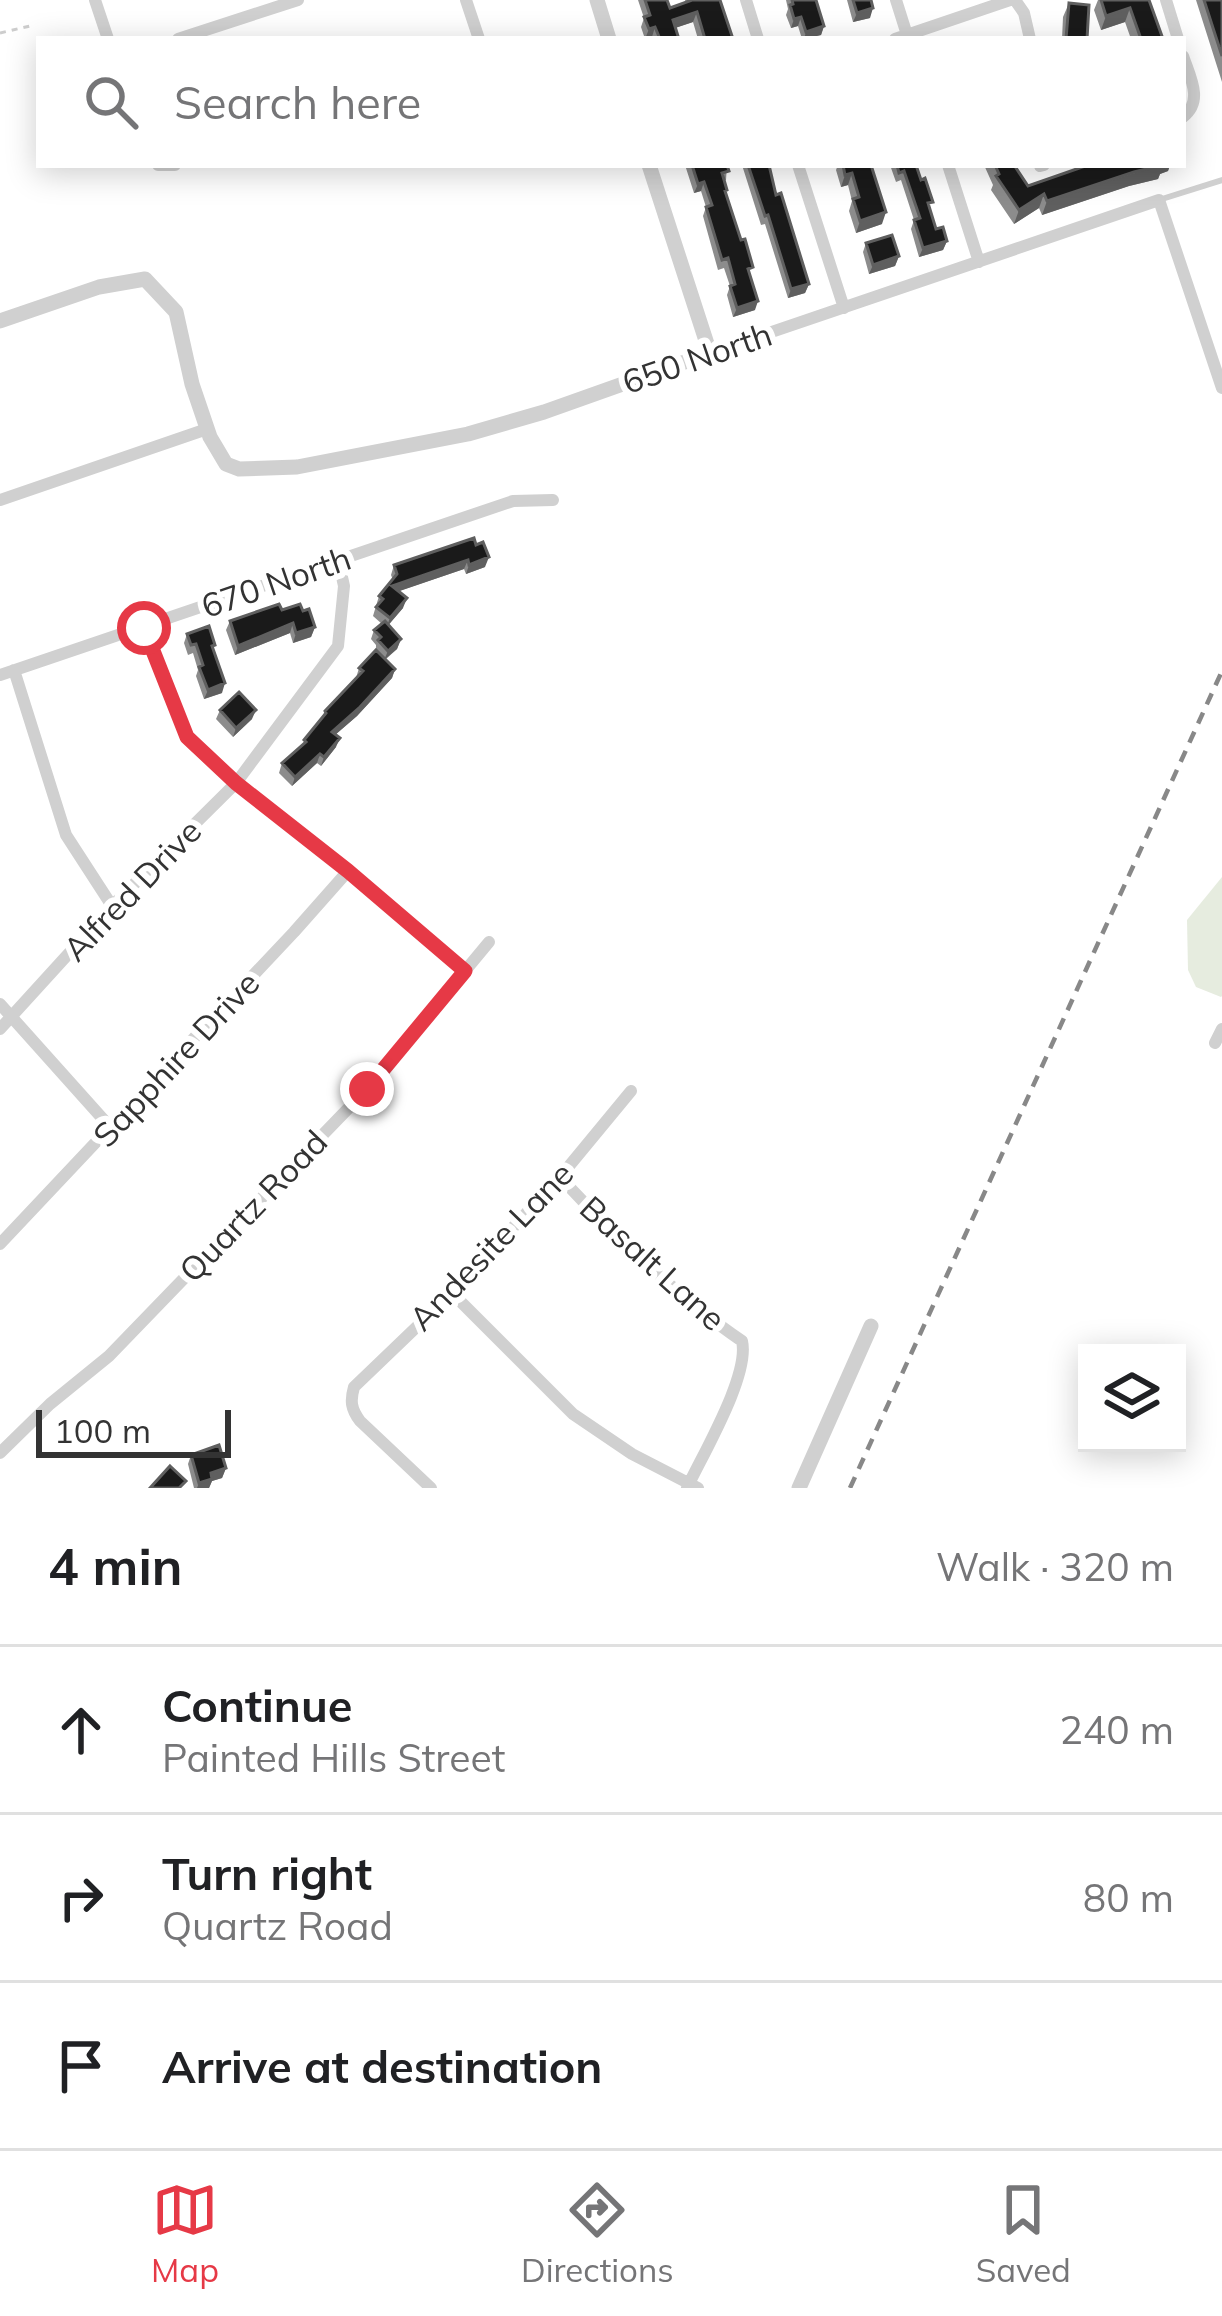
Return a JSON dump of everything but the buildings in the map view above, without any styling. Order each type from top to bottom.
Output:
[{"type":"street","points":[[95,0],[107,36]]},
{"type":"street","points":[[187,36],[298,0]]},
{"type":"street","points":[[466,0],[478,36]]},
{"type":"street","points":[[597,0],[608,36]]},
{"type":"street","points":[[746,0],[757,36]]},
{"type":"street","points":[[896,0],[903,36]]},
{"type":"street","points":[[909,36],[1012,0],[1024,13],[1029,36]]},
{"type":"street","points":[[1166,0],[1177,36]]},
{"type":"street","points":[[1186,65],[1195,93],[1187,113]]},
{"type":"street","points":[[651,168],[710,353]]},
{"type":"street","points":[[799,168],[844,308]]},
{"type":"street","points":[[949,168],[979,262]]},
{"type":"street","points":[[1159,200],[1222,388]]},
{"type":"street","name":"650 North","points":[[207,430],[226,464],[254,470],[297,467],[468,434],[1159,200]]},
{"type":"street","points":[[0,321],[99,287],[145,279],[176,313],[207,430],[0,500]]},
{"type":"street","name":"670 North","points":[[7,672],[513,501],[553,500]]},
{"type":"street","name":"Alfred Drive","points":[[0,1029],[112,906],[236,783],[338,646],[344,586],[338,560]]},
{"type":"street","points":[[144,628],[187,737],[236,783],[465,971]]},
{"type":"street","points":[[7,672],[66,835],[112,906]]},
{"type":"street","name":"Sapphire Drive","points":[[0,1244],[348,871]]},
{"type":"street","name":"Quartz Road","points":[[0,1453],[109,1356],[379,1076],[489,942]]},
{"type":"street","points":[[0,1004],[111,1128]]},
{"type":"street","points":[[1215,1043],[1222,1029]]},
{"type":"street","name":"Andesite Lane","points":[[431,1488],[353,1412],[354,1387],[452,1293],[560,1177],[631,1091]]},
{"type":"street","name":"Basalt Lane","points":[[560,1177],[593,1213],[742,1341],[746,1356],[691,1486]]},
{"type":"street","points":[[452,1293],[573,1414],[691,1486]]},
{"type":"street","points":[[799,1488],[871,1326]]},
{"type":"lane","points":[[1159,200],[1222,180]]},
{"type":"path","points":[[0,33],[30,26]]},
{"type":"shaded area","points":[[1222,877],[1221,997],[1196,987],[1188,970],[1187,920]]},
{"type":"railway","points":[[850,1488],[1222,671]]},
{"type":"route","points":[[144,628],[187,737],[236,783],[465,971],[367,1089]]}]
